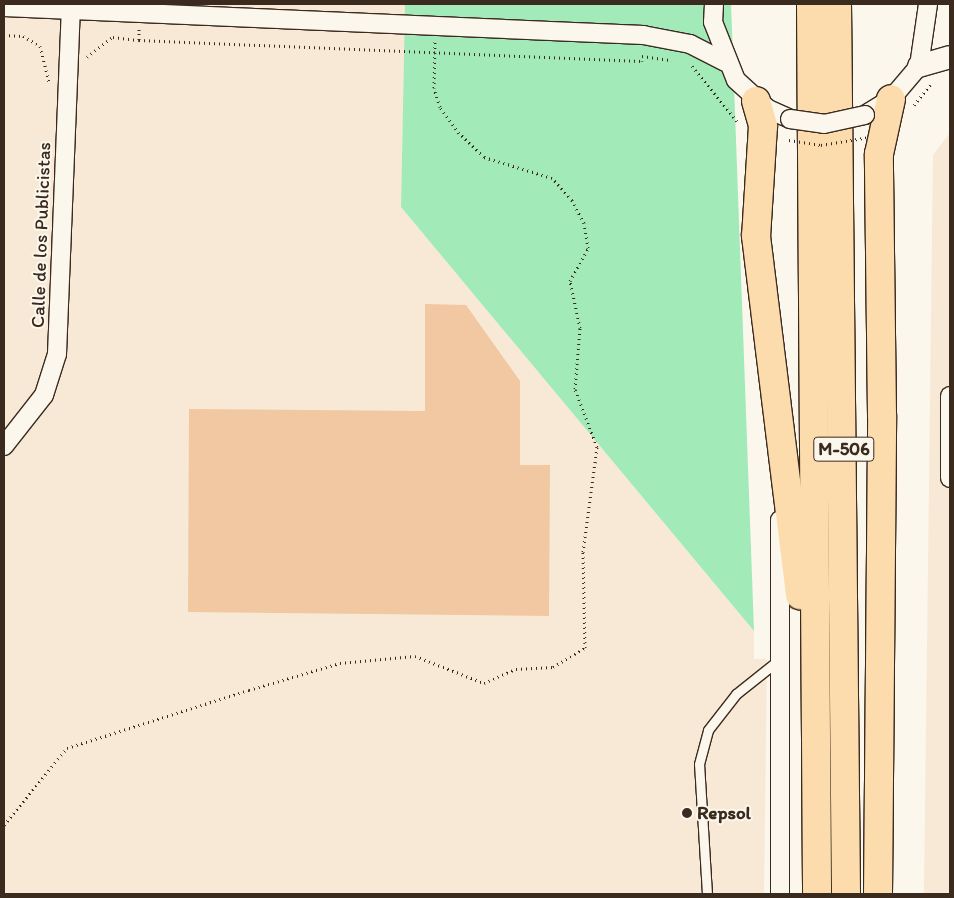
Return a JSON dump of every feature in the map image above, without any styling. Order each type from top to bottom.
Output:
[{"type":"highway","name":"M-506","points":[[810,4],[816,894]]},
{"type":"highway","name":"M-506","points":[[837,4],[846,894]]},
{"type":"highway","points":[[878,894],[882,415],[879,154],[891,100]]},
{"type":"highway","points":[[756,101],[763,135],[756,236],[780,452],[795,533],[805,714],[815,743]]},
{"type":"street","points":[[714,4],[712,22],[725,62],[756,101],[790,119],[824,124],[865,115],[891,100],[919,66],[928,4]]},
{"type":"street","points":[[4,7],[643,35],[690,44],[725,62]]},
{"type":"street","name":"Calle de los Publicistas","points":[[4,446],[44,395],[57,354],[71,10]]},
{"type":"street","points":[[919,66],[950,56]]},
{"type":"street","points":[[950,396],[950,478]]},
{"type":"street","points":[[780,452],[780,894]]},
{"type":"lane","points":[[707,894],[699,764],[708,730],[736,694],[780,658]]},
{"type":"path","points":[[139,13],[139,40],[642,61],[643,35]]},
{"type":"path","points":[[4,825],[67,748],[249,690],[340,663],[415,656],[484,683],[516,669],[553,667],[586,648],[583,552],[597,448],[575,389],[580,328],[570,281],[588,248],[584,223],[572,200],[552,178],[484,157],[459,133],[440,107],[434,88],[435,26]]},
{"type":"path","points":[[642,57],[678,60]]},
{"type":"path","points":[[687,61],[742,127]]},
{"type":"shaded area","points":[[4,4],[405,4],[401,207],[754,631],[754,659],[767,659],[764,894],[4,894]]},
{"type":"shaded area","points":[[950,133],[950,894],[924,894],[933,155]]},
{"type":"green space","points":[[405,4],[731,4],[754,631],[401,207]]},
{"type":"building","points":[[425,304],[466,305],[520,381],[520,465],[550,465],[549,616],[188,612],[189,409],[425,411]]},
{"type":"place","name":"Repsol","points":[[687,813]]}]
